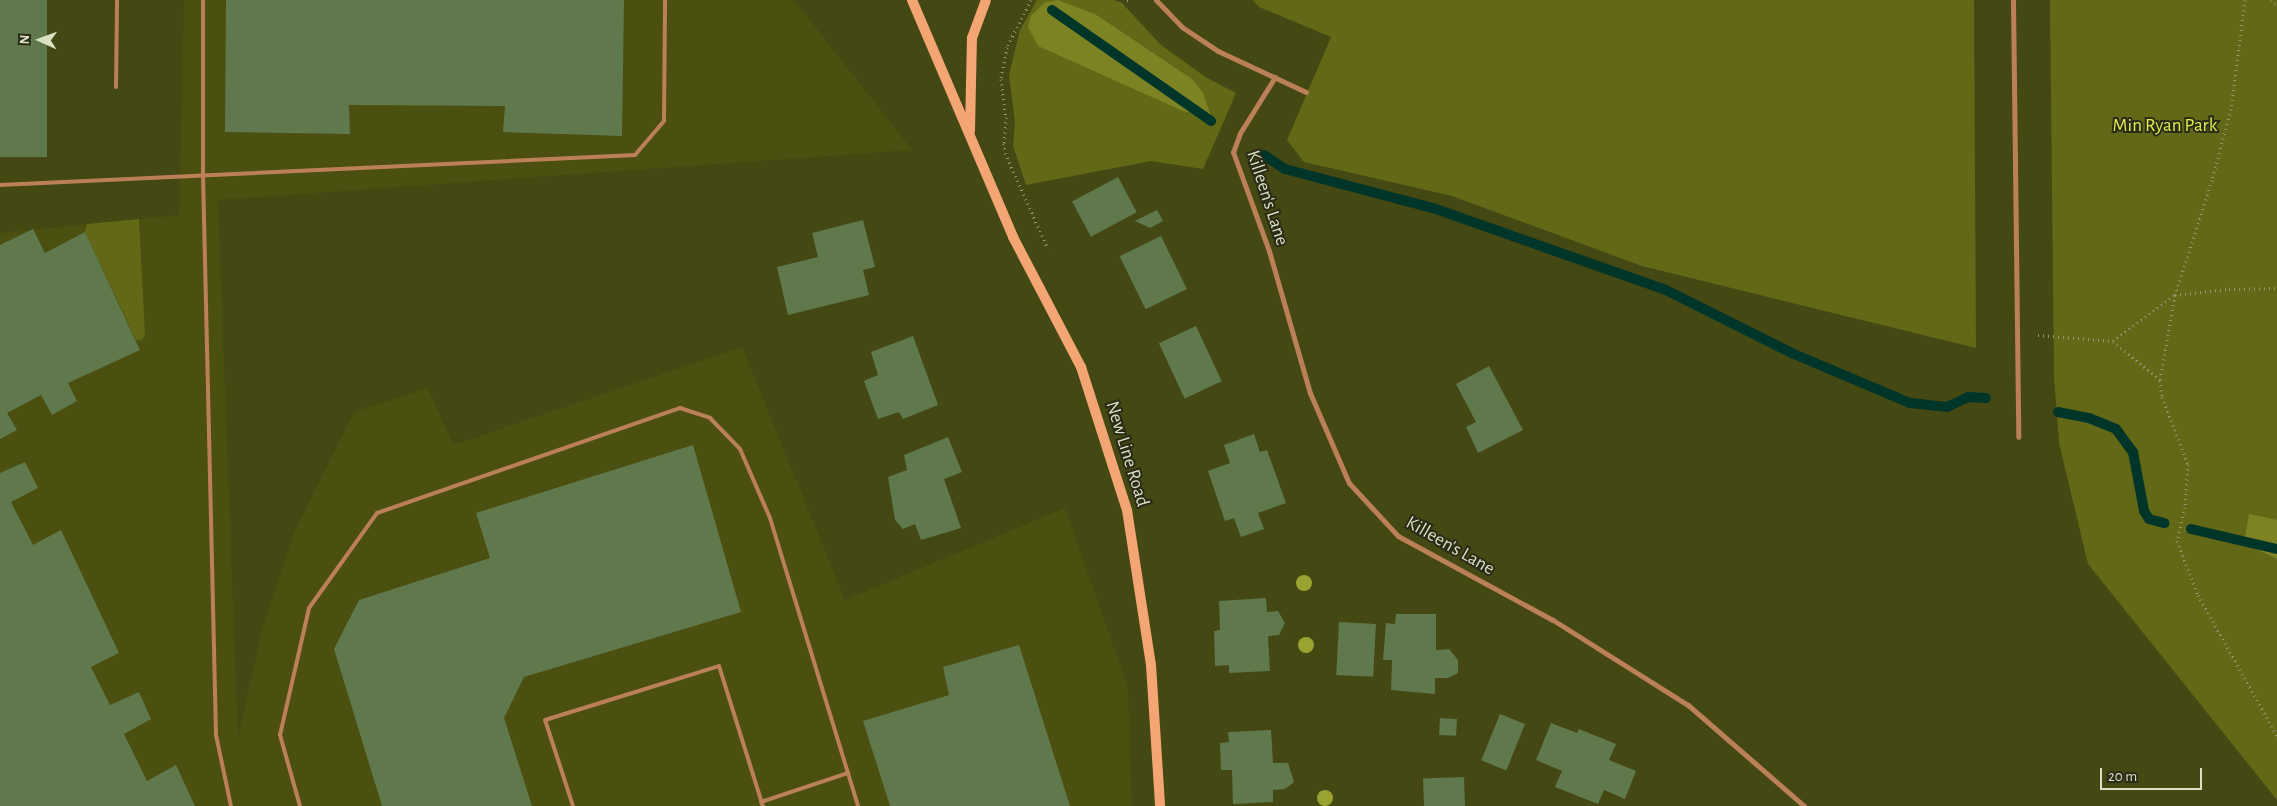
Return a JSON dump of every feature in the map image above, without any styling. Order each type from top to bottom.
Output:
[{"type":"main road","name":"New Line Road","points":[[912,0],[970,137],[1030,270],[1081,366],[1128,510],[1151,665],[1160,806]]},
{"type":"main road","name":"New Line Road","points":[[970,137],[972,38],[986,0]]},
{"type":"street","points":[[1156,0],[1182,26],[1218,50],[1306,92]]},
{"type":"street","points":[[2013,0],[2018,437]]},
{"type":"street","name":"Killeen's Lane","points":[[1275,77],[1240,133],[1233,152],[1269,251],[1310,393],[1349,483],[1398,536],[1553,620],[1688,705],[1804,806]]},
{"type":"lane","points":[[116,87],[117,0]]},
{"type":"lane","points":[[203,0],[203,175],[216,735],[231,806]]},
{"type":"lane","points":[[0,185],[635,155],[664,121],[665,0]]},
{"type":"lane","points":[[300,806],[280,736],[309,608],[377,513],[680,408],[710,418],[740,449],[770,518],[858,806]]},
{"type":"lane","points":[[573,806],[545,720],[719,666],[762,804],[848,773]]},
{"type":"path","points":[[1030,270],[1051,256],[1005,153],[1006,117],[1001,79],[1007,47],[1031,0]]},
{"type":"path","points":[[2245,0],[2231,109],[2212,180],[2175,295],[2160,380],[2162,397],[2188,464],[2185,507],[2177,541],[2198,595],[2277,736]]},
{"type":"path","points":[[2270,0],[2277,5]]},
{"type":"path","points":[[2114,341],[2175,295],[2229,289],[2277,288]]},
{"type":"path","points":[[2037,336],[2114,341],[2160,380]]},
{"type":"shaded area","points":[[184,0],[794,0],[912,150],[218,200],[238,739],[262,629],[294,533],[354,412],[428,388],[453,445],[742,347],[845,600],[1065,508],[1128,688],[1132,806],[0,806],[0,233],[179,215]]},
{"type":"green space","points":[[1037,0],[1114,0],[1122,3],[1161,45],[1207,78],[1236,93],[1203,169],[1151,161],[1026,185],[1013,146],[1015,123],[1009,75],[1020,30]]},
{"type":"green space","points":[[1058,0],[1095,14],[1192,79],[1203,93],[1211,116],[1183,111],[1038,46],[1028,27],[1031,16],[1045,2]]},
{"type":"green space","points":[[1253,0],[1974,0],[1976,348],[1642,266],[1452,196],[1304,162],[1287,140],[1331,37],[1259,7]]},
{"type":"green space","name":"Min Ryan Park","points":[[2050,0],[2277,0],[2277,800],[2088,564],[2059,443],[2054,377]]},
{"type":"green space","points":[[139,219],[145,336],[141,340],[136,340],[85,232],[87,224]]},
{"type":"green space","points":[[2249,514],[2277,520],[2277,559],[2244,543]]},
{"type":"building","points":[[0,0],[47,0],[47,157],[0,157]]},
{"type":"building","points":[[226,0],[624,0],[622,136],[503,132],[505,106],[349,105],[350,134],[225,132]]},
{"type":"building","points":[[1118,177],[1137,212],[1091,237],[1072,201]]},
{"type":"building","points":[[1157,210],[1163,221],[1150,228],[1135,221]]},
{"type":"building","points":[[863,220],[875,267],[863,270],[869,295],[788,315],[777,267],[818,257],[812,233]]},
{"type":"building","points":[[33,229],[45,253],[85,232],[140,350],[68,383],[77,401],[52,415],[41,395],[7,413],[17,430],[0,439],[0,245]]},
{"type":"building","points":[[1161,236],[1187,289],[1146,309],[1120,256]]},
{"type":"building","points":[[1196,326],[1222,381],[1185,399],[1159,343]]},
{"type":"building","points":[[913,336],[938,405],[903,419],[899,412],[878,419],[864,381],[878,375],[871,352]]},
{"type":"building","points":[[1489,366],[1523,430],[1478,453],[1466,427],[1476,422],[1456,384]]},
{"type":"building","points":[[1254,434],[1260,452],[1267,450],[1286,503],[1258,513],[1264,529],[1241,537],[1234,518],[1225,521],[1208,471],[1230,463],[1224,445]]},
{"type":"building","points":[[948,437],[962,472],[944,479],[961,528],[921,540],[915,524],[903,529],[895,520],[888,477],[907,470],[904,455]]},
{"type":"building","points":[[693,445],[741,612],[524,677],[504,718],[532,806],[382,806],[334,649],[359,600],[490,558],[476,513]]},
{"type":"building","points":[[25,462],[38,488],[11,502],[33,545],[61,530],[119,653],[91,667],[110,705],[139,692],[151,719],[124,734],[147,781],[176,765],[195,806],[0,806],[0,473]]},
{"type":"building","points":[[1266,598],[1267,612],[1278,611],[1285,623],[1279,635],[1268,636],[1270,671],[1229,673],[1229,665],[1215,666],[1214,631],[1220,630],[1219,601]]},
{"type":"building","points":[[1396,614],[1436,614],[1436,650],[1449,649],[1458,660],[1458,673],[1448,678],[1435,678],[1435,694],[1391,690],[1392,660],[1383,660],[1386,623],[1395,624]]},
{"type":"building","points":[[1339,622],[1376,624],[1373,677],[1336,675]]},
{"type":"building","points":[[1019,645],[1070,806],[890,806],[863,721],[949,695],[943,667]]},
{"type":"building","points":[[1500,714],[1525,724],[1506,770],[1481,760]]},
{"type":"building","points":[[1440,718],[1457,719],[1456,736],[1439,735]]},
{"type":"building","points":[[1551,723],[1577,733],[1579,729],[1616,744],[1609,760],[1636,771],[1625,799],[1604,790],[1598,804],[1555,787],[1562,771],[1536,760]]},
{"type":"building","points":[[1271,730],[1273,763],[1288,763],[1294,782],[1285,789],[1273,790],[1273,802],[1233,804],[1232,770],[1221,770],[1220,743],[1229,742],[1228,732]]},
{"type":"building","points":[[1464,777],[1465,806],[1424,806],[1423,778]]},
{"type":"waterway","points":[[1052,10],[1211,121]]},
{"type":"waterway","points":[[1264,155],[1285,169],[1433,208],[1666,290],[1794,354],[1910,403],[1947,407],[1968,397],[1986,398]]},
{"type":"waterway","points":[[2058,412],[2089,418],[2116,429],[2133,452],[2144,511],[2149,519],[2164,523]]},
{"type":"waterway","points":[[2191,529],[2277,549]]}]
